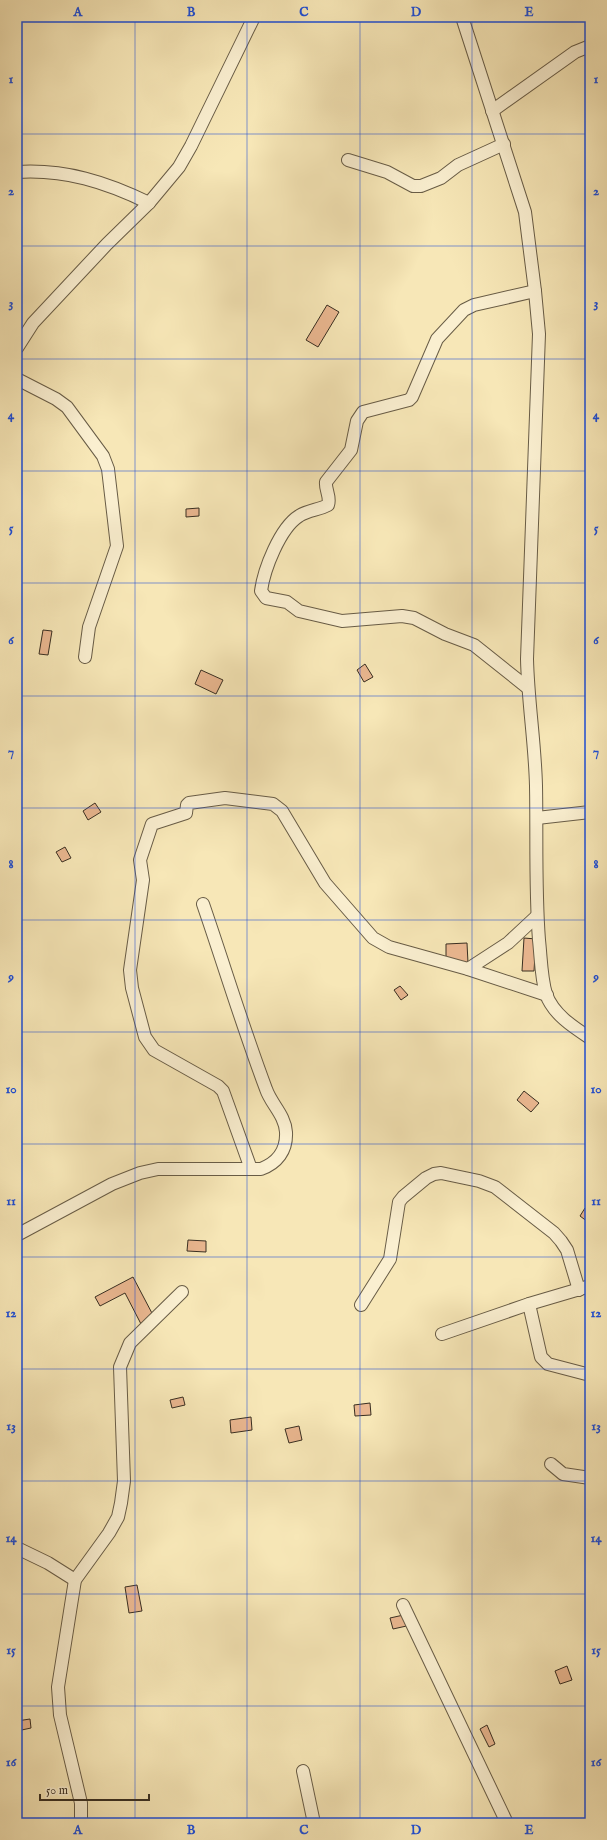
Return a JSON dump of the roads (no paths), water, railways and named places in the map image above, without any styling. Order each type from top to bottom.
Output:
[{"type":"street","points":[[17,348],[33,323],[149,203],[179,167],[191,146],[254,17]]},
{"type":"street","points":[[462,17],[525,212],[536,292],[539,334],[527,659],[528,688],[534,737],[537,818],[537,916],[542,976],[547,995],[556,1011],[570,1024],[590,1038]]},
{"type":"street","points":[[492,111],[575,52],[590,46]]},
{"type":"street","points":[[348,160],[387,172],[413,186],[421,186],[441,178],[458,165],[504,144]]},
{"type":"street","points":[[17,172],[58,172],[106,183],[149,203]]},
{"type":"street","points":[[528,688],[474,645],[445,634],[414,618],[402,616],[342,621],[299,611],[287,602],[266,598],[261,591],[275,547],[281,536],[299,516],[328,505],[329,499],[326,482],[351,450],[357,421],[362,412],[404,402],[412,397],[438,339],[469,307],[536,292]]},
{"type":"street","points":[[17,379],[56,399],[67,407],[103,456],[108,469],[118,546],[89,627],[85,657]]},
{"type":"street","points":[[251,1169],[223,1091],[218,1086],[154,1050],[145,1037],[132,988],[130,970],[142,880],[140,860],[152,824],[186,813],[187,804],[189,803],[225,798],[273,804],[282,811],[325,883],[373,938],[389,947],[468,969],[547,995]]},
{"type":"street","points":[[537,818],[590,812]]},
{"type":"street","points":[[17,1235],[112,1184],[140,1173],[158,1169],[261,1169],[270,1165],[279,1158],[285,1145],[286,1132],[284,1122],[266,1091],[203,904]]},
{"type":"street","points":[[468,969],[508,943],[537,916]]},
{"type":"street","points":[[361,1305],[390,1259],[399,1202],[403,1197],[426,1178],[441,1173],[479,1181],[495,1187],[554,1233],[567,1250],[585,1288],[529,1304],[442,1334]]},
{"type":"street","points":[[81,1823],[81,1803],[60,1715],[58,1687],[75,1580],[118,1517],[124,1481],[120,1367],[124,1354],[130,1343],[182,1292]]},
{"type":"street","points":[[529,1304],[541,1357],[548,1364],[590,1375]]},
{"type":"street","points":[[551,1464],[563,1474],[590,1478]]},
{"type":"street","points":[[17,1548],[48,1563],[75,1580]]},
{"type":"street","points":[[403,1605],[507,1823]]},
{"type":"street","points":[[303,1771],[314,1823]]}]
